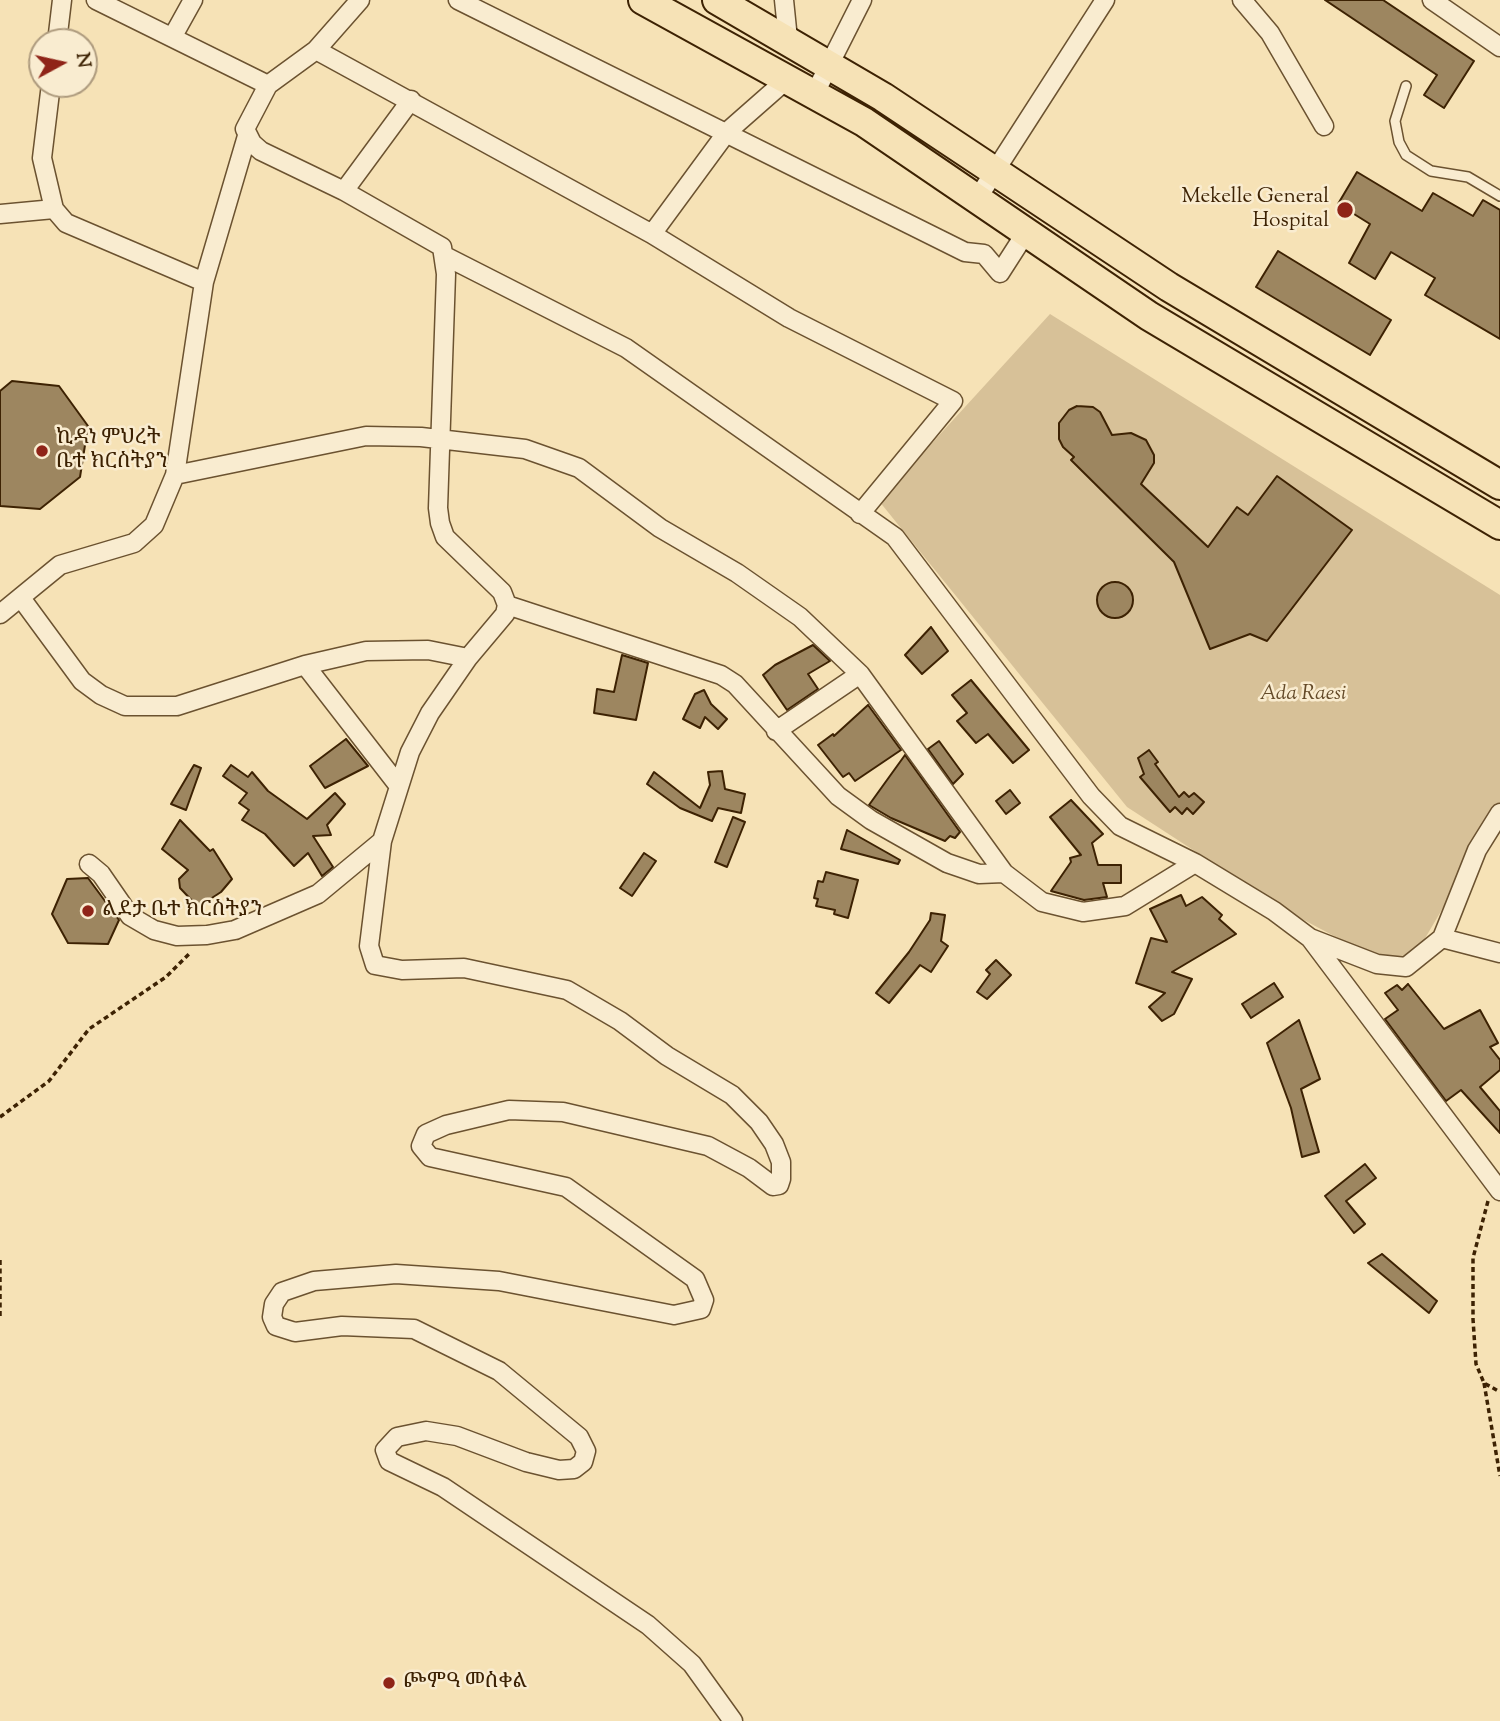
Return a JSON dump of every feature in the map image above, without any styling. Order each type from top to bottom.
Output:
[{"type":"main road","points":[[643,0],[785,81],[815,93],[1081,272],[1500,525]]},
{"type":"main road","points":[[717,0],[829,63],[1169,287],[1500,485]]},
{"type":"main road","points":[[1081,272],[1102,242]]},
{"type":"street","points":[[59,28],[62,0]]},
{"type":"street","points":[[96,0],[268,85]]},
{"type":"street","points":[[173,36],[193,0]]},
{"type":"street","points":[[0,614],[60,565],[134,543],[154,525],[175,475],[204,282],[247,136],[247,121],[268,85],[316,50],[360,0]]},
{"type":"street","points":[[458,0],[965,252],[984,254],[1000,272],[1025,233]]},
{"type":"street","points":[[784,0],[788,39]]},
{"type":"street","points":[[815,93],[862,0]]},
{"type":"street","points":[[976,199],[1105,0]]},
{"type":"street","points":[[1242,0],[1270,33],[1324,125]]},
{"type":"street","points":[[1432,0],[1500,47]]},
{"type":"street","points":[[316,50],[652,234],[789,318],[953,401],[860,514]]},
{"type":"street","points":[[652,234],[727,132],[785,81]]},
{"type":"street","points":[[49,98],[42,158],[45,183],[54,209],[66,223],[204,282]]},
{"type":"street","points":[[344,191],[411,100]]},
{"type":"street","points":[[247,136],[261,151],[344,191],[434,240],[446,256],[626,348],[895,537],[1083,785],[1120,826],[1195,863],[1274,911],[1310,938],[1377,964],[1406,967],[1442,938],[1477,850],[1500,813]]},
{"type":"street","points":[[0,214],[54,209]]},
{"type":"street","points":[[446,256],[438,508],[445,537],[502,592],[507,605],[505,614],[468,658],[430,713],[398,785],[382,841],[369,946],[375,965],[402,970],[464,968],[567,990],[620,1021],[667,1056],[732,1095],[759,1122],[774,1144],[781,1162],[782,1179],[779,1185],[773,1186],[749,1168],[708,1146],[563,1112],[509,1110],[446,1125],[426,1134],[421,1146],[430,1157],[566,1187],[695,1279],[704,1300],[701,1309],[674,1315],[499,1281],[396,1274],[314,1281],[282,1292],[274,1304],[272,1317],[275,1326],[295,1332],[342,1326],[414,1329],[499,1370],[579,1437],[586,1451],[583,1462],[574,1469],[559,1470],[526,1462],[457,1436],[426,1431],[397,1437],[385,1450],[389,1461],[443,1487],[648,1625],[692,1664],[733,1721]]},
{"type":"street","points":[[175,475],[366,436],[525,449],[579,468],[660,528],[737,573],[800,617],[860,674],[1004,873],[1042,902],[1083,912],[1125,906],[1195,863]]},
{"type":"street","points":[[21,597],[82,681],[100,695],[125,706],[177,706],[305,665],[366,651],[428,649],[468,658]]},
{"type":"street","points":[[507,605],[721,675],[735,684],[838,796],[871,820],[947,863],[979,874],[1004,873]]},
{"type":"street","points":[[305,665],[398,785]]},
{"type":"street","points":[[776,731],[860,674]]},
{"type":"street","points":[[89,864],[101,874],[130,916],[155,930],[177,936],[207,935],[234,930],[318,894],[382,841]]},
{"type":"street","points":[[1310,938],[1497,1187]]},
{"type":"street","points":[[1442,938],[1500,953]]},
{"type":"lane","points":[[1406,86],[1395,121],[1399,142],[1406,155],[1431,171],[1468,177],[1500,197]]},
{"type":"path","points":[[0,1117],[49,1081],[89,1030],[166,977],[207,935]]},
{"type":"path","points":[[1497,1187],[1473,1258],[1476,1364],[1484,1383],[1500,1476]]},
{"type":"path","points":[[0,1260],[0,1317]]},
{"type":"path","points":[[1484,1383],[1500,1392]]},
{"type":"green space","name":"Ada Raesi","points":[[1050,314],[1500,595],[1500,811],[1414,957],[1381,961],[1287,911],[1127,807],[879,501]]},
{"type":"building","points":[[1325,0],[1383,0],[1474,61],[1444,108],[1424,95],[1437,75]]},
{"type":"building","points":[[1357,172],[1422,211],[1433,193],[1473,216],[1483,200],[1500,210],[1500,339],[1425,295],[1435,278],[1391,252],[1375,279],[1349,263],[1370,224],[1338,204]]},
{"type":"building","points":[[1278,251],[1391,320],[1370,355],[1256,287]]},
{"type":"building","name":"ኪዳነ ምህረት ቤተ ክርስትያን","points":[[12,381],[59,386],[88,426],[80,477],[40,509],[0,506],[0,391]]},
{"type":"building","points":[[1077,406],[1093,407],[1100,412],[1112,435],[1131,433],[1146,440],[1154,455],[1154,463],[1141,484],[1208,547],[1237,507],[1248,515],[1277,476],[1352,530],[1267,641],[1250,634],[1210,649],[1174,562],[1071,460],[1074,457],[1063,447],[1059,439],[1059,423],[1069,410]]},
{"type":"building","points":[[1115,582],[1128,587],[1133,600],[1128,613],[1115,618],[1102,613],[1097,600],[1102,587]]},
{"type":"building","points":[[931,627],[948,651],[922,674],[905,655]]},
{"type":"building","points":[[813,645],[830,661],[808,674],[818,689],[787,710],[763,675],[775,665]]},
{"type":"building","points":[[622,655],[648,663],[636,720],[594,713],[597,689],[614,692]]},
{"type":"building","points":[[971,680],[1029,750],[1013,763],[988,734],[976,743],[957,721],[967,713],[952,695]]},
{"type":"building","points":[[704,690],[711,704],[727,719],[718,729],[705,717],[700,728],[683,719],[695,694]]},
{"type":"building","points":[[868,705],[901,750],[855,781],[849,773],[843,777],[818,745],[833,734],[834,736]]},
{"type":"building","points":[[346,739],[368,766],[325,788],[310,766]]},
{"type":"building","points":[[939,741],[963,774],[953,784],[928,749]]},
{"type":"building","points":[[1149,750],[1158,762],[1155,764],[1179,797],[1184,792],[1189,797],[1194,793],[1204,802],[1193,814],[1187,808],[1182,814],[1175,807],[1170,812],[1140,777],[1144,774],[1138,758]]},
{"type":"building","points":[[905,755],[960,832],[955,838],[950,836],[945,841],[891,818],[869,805]]},
{"type":"building","points":[[194,765],[201,768],[186,810],[171,804]]},
{"type":"building","points":[[231,765],[248,777],[252,772],[268,791],[307,819],[335,793],[345,804],[327,825],[331,835],[313,836],[333,867],[322,876],[308,853],[294,866],[265,834],[242,820],[249,810],[239,803],[247,793],[223,776]]},
{"type":"building","points":[[722,771],[725,789],[745,794],[741,813],[718,808],[712,821],[680,808],[647,784],[654,772],[700,808],[710,785],[708,772]]},
{"type":"building","points":[[1010,790],[1020,803],[1006,814],[996,801]]},
{"type":"building","points":[[1071,800],[1103,834],[1092,843],[1098,865],[1121,865],[1121,883],[1103,883],[1107,897],[1084,900],[1051,891],[1071,862],[1070,858],[1081,855],[1050,817]]},
{"type":"building","points":[[733,817],[745,822],[727,867],[715,862]]},
{"type":"building","points":[[180,820],[210,851],[213,849],[232,879],[221,892],[198,907],[180,888],[179,879],[188,870],[162,849]]},
{"type":"building","points":[[847,830],[900,860],[898,864],[841,849]]},
{"type":"building","points":[[644,853],[656,861],[632,896],[620,888]]},
{"type":"building","points":[[826,872],[858,880],[848,918],[834,914],[835,910],[816,906],[818,899],[814,898],[818,881],[823,882]]},
{"type":"building","name":"ልደታ ቤተ ክርስትያን","points":[[88,878],[119,920],[108,944],[68,943],[52,914],[67,879]]},
{"type":"building","points":[[1181,895],[1186,906],[1202,897],[1222,915],[1219,919],[1236,934],[1172,972],[1192,979],[1174,1014],[1162,1021],[1149,1007],[1165,993],[1136,983],[1151,938],[1167,942],[1150,909]]},
{"type":"building","points":[[931,913],[945,915],[941,941],[948,946],[931,972],[920,965],[889,1003],[876,993],[909,952],[930,920]]},
{"type":"building","points":[[996,960],[1011,975],[987,999],[977,992],[990,974],[986,970]]},
{"type":"building","points":[[1274,983],[1283,997],[1251,1018],[1242,1004]]},
{"type":"building","points":[[1408,984],[1444,1029],[1480,1010],[1498,1043],[1490,1047],[1500,1060],[1500,1070],[1480,1087],[1500,1111],[1500,1133],[1461,1090],[1446,1101],[1385,1019],[1398,1010],[1385,993],[1397,985],[1402,990]]},
{"type":"building","points":[[1299,1020],[1320,1079],[1301,1089],[1319,1152],[1302,1157],[1291,1108],[1267,1043]]},
{"type":"building","points":[[1365,1164],[1376,1178],[1346,1201],[1365,1224],[1354,1233],[1325,1196]]},
{"type":"building","points":[[1382,1254],[1437,1301],[1429,1313],[1368,1263]]},
{"type":"place","name":"Mekelle General Hospital","points":[[1345,210]]},
{"type":"place","name":"ኪዳነ ምህረት ቤተ ክርስትያን","points":[[42,451]]},
{"type":"place","name":"ልደታ ቤተ ክርስትያን","points":[[88,911]]},
{"type":"place","name":"ጮምዓ መስቀል","points":[[389,1683]]}]
